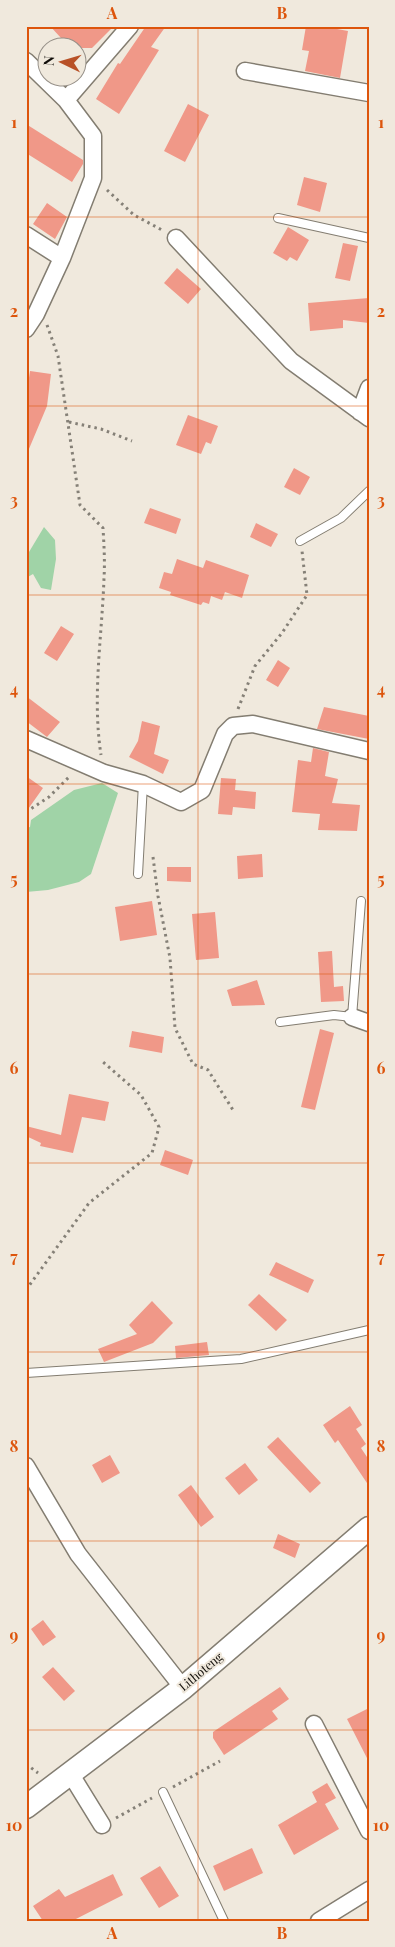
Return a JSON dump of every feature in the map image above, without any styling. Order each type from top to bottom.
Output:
[{"type":"main road","name":"Lithoteng","points":[[26,1806],[183,1688],[369,1528]]},
{"type":"street","points":[[66,100],[130,26]]},
{"type":"street","points":[[26,61],[66,100],[93,136],[94,178],[62,258],[36,314],[26,329]]},
{"type":"street","points":[[245,71],[369,93]]},
{"type":"street","points":[[26,235],[62,258]]},
{"type":"street","points":[[176,238],[290,361],[364,415],[369,388]]},
{"type":"street","points":[[26,738],[104,773],[142,784],[182,802],[202,790],[225,734],[233,726],[253,724],[369,752]]},
{"type":"street","points":[[352,1017],[369,1023]]},
{"type":"street","points":[[26,1466],[78,1554],[183,1688]]},
{"type":"street","points":[[314,1724],[369,1831]]},
{"type":"street","points":[[70,1773],[102,1825]]},
{"type":"street","points":[[319,1921],[369,1890]]},
{"type":"lane","points":[[278,218],[369,238]]},
{"type":"lane","points":[[300,541],[342,518],[369,491]]},
{"type":"lane","points":[[138,874],[142,784]]},
{"type":"lane","points":[[280,1022],[334,1014],[352,1017],[361,901]]},
{"type":"lane","points":[[26,1374],[241,1359],[369,1330]]},
{"type":"lane","points":[[164,1792],[224,1921]]},
{"type":"path","points":[[94,178],[134,215],[176,238]]},
{"type":"path","points":[[36,314],[49,327],[58,356],[80,505],[103,528],[104,577],[99,635],[98,734],[104,773]]},
{"type":"path","points":[[69,422],[102,429],[132,441]]},
{"type":"path","points":[[233,726],[255,666],[282,633],[308,595],[300,541]]},
{"type":"path","points":[[26,812],[49,797],[83,764]]},
{"type":"path","points":[[139,842],[152,844],[158,896],[170,958],[175,1028],[192,1064],[208,1070],[233,1110]]},
{"type":"path","points":[[26,1290],[89,1204],[152,1153],[160,1127],[141,1095],[103,1062]]},
{"type":"green space","points":[[44,527],[55,540],[56,559],[51,590],[41,588],[33,574],[26,578],[26,557]]},
{"type":"green space","points":[[102,783],[118,793],[91,874],[79,882],[48,890],[26,892],[26,828],[30,827],[31,820],[74,790]]},
{"type":"building","points":[[50,26],[114,26],[92,48],[88,48],[88,38],[61,38]]},
{"type":"building","points":[[146,26],[166,26],[151,47],[159,50],[119,114],[96,99],[118,63],[120,64]]},
{"type":"building","points":[[306,26],[321,26],[348,31],[340,78],[305,71],[309,51],[302,50]]},
{"type":"building","points":[[188,104],[209,115],[185,162],[164,151]]},
{"type":"building","points":[[26,124],[83,160],[83,164],[72,182],[26,153]]},
{"type":"building","points":[[304,177],[327,183],[320,212],[297,205]]},
{"type":"building","points":[[47,203],[67,217],[55,239],[33,224]]},
{"type":"building","points":[[288,227],[309,240],[297,261],[290,257],[287,261],[273,253]]},
{"type":"building","points":[[343,243],[358,246],[350,281],[335,278]]},
{"type":"building","points":[[177,268],[201,289],[188,304],[164,283]]},
{"type":"building","points":[[369,298],[369,323],[343,320],[343,328],[310,331],[308,303]]},
{"type":"building","points":[[30,371],[51,374],[47,406],[26,456],[26,398]]},
{"type":"building","points":[[188,415],[218,426],[211,444],[206,442],[201,454],[176,445]]},
{"type":"building","points":[[294,468],[310,477],[300,495],[284,487]]},
{"type":"building","points":[[150,508],[181,519],[176,534],[144,523]]},
{"type":"building","points":[[256,523],[278,534],[271,547],[250,537]]},
{"type":"building","points":[[177,559],[203,568],[206,560],[249,575],[242,598],[225,592],[222,600],[211,596],[209,604],[203,602],[201,605],[170,595],[171,592],[159,588],[164,572],[172,574]]},
{"type":"building","points":[[61,626],[74,634],[57,661],[44,653]]},
{"type":"building","points":[[278,660],[290,668],[278,687],[266,680]]},
{"type":"building","points":[[26,696],[60,722],[47,737],[26,721]]},
{"type":"building","points":[[324,707],[369,716],[369,739],[317,729]]},
{"type":"building","points":[[142,721],[160,726],[154,754],[169,760],[163,774],[129,757],[138,741]]},
{"type":"building","points":[[313,748],[329,752],[325,776],[338,779],[332,803],[360,805],[357,831],[318,830],[320,814],[292,812],[298,760],[311,762]]},
{"type":"building","points":[[26,776],[43,788],[26,812]]},
{"type":"building","points":[[221,778],[236,779],[235,790],[256,792],[255,809],[233,807],[232,815],[218,814]]},
{"type":"building","points":[[262,854],[263,877],[238,879],[237,856]]},
{"type":"building","points":[[167,867],[191,867],[191,882],[167,881]]},
{"type":"building","points":[[152,901],[157,935],[120,941],[115,907]]},
{"type":"building","points":[[215,912],[219,958],[196,960],[192,914]]},
{"type":"building","points":[[332,951],[334,987],[343,986],[344,1001],[321,1002],[318,952]]},
{"type":"building","points":[[257,980],[265,1005],[232,1006],[227,990]]},
{"type":"building","points":[[320,1029],[334,1033],[315,1110],[301,1107]]},
{"type":"building","points":[[132,1031],[164,1037],[162,1053],[129,1047]]},
{"type":"building","points":[[69,1094],[109,1102],[105,1121],[82,1117],[73,1153],[40,1146],[41,1143],[26,1136],[26,1126],[61,1135]]},
{"type":"building","points":[[165,1150],[193,1160],[188,1175],[160,1165]]},
{"type":"building","points":[[276,1262],[314,1280],[308,1293],[269,1275]]},
{"type":"building","points":[[259,1294],[287,1320],[276,1331],[248,1305]]},
{"type":"building","points":[[152,1301],[173,1323],[153,1343],[104,1362],[98,1349],[137,1334],[129,1325]]},
{"type":"building","points":[[207,1342],[209,1355],[176,1358],[175,1346]]},
{"type":"building","points":[[350,1406],[362,1425],[356,1429],[366,1444],[361,1448],[369,1460],[369,1486],[338,1440],[335,1443],[323,1425]]},
{"type":"building","points":[[278,1437],[321,1483],[310,1493],[267,1447]]},
{"type":"building","points":[[110,1455],[120,1473],[102,1483],[92,1465]]},
{"type":"building","points":[[245,1463],[258,1480],[239,1495],[225,1478]]},
{"type":"building","points":[[191,1485],[214,1517],[201,1527],[178,1495]]},
{"type":"building","points":[[278,1534],[300,1544],[295,1558],[273,1548]]},
{"type":"building","points":[[43,1620],[56,1637],[43,1646],[31,1629]]},
{"type":"building","points":[[53,1667],[75,1691],[64,1701],[42,1677]]},
{"type":"building","points":[[280,1687],[289,1699],[272,1711],[278,1719],[224,1755],[213,1738],[213,1732]]},
{"type":"building","points":[[369,1708],[369,1762],[347,1719]]},
{"type":"building","points":[[327,1783],[336,1798],[325,1804],[339,1829],[294,1855],[278,1825],[317,1802],[312,1792]]},
{"type":"building","points":[[252,1848],[263,1873],[224,1891],[213,1866]]},
{"type":"building","points":[[160,1866],[179,1896],[159,1908],[140,1878]]},
{"type":"building","points":[[113,1874],[123,1895],[72,1921],[43,1921],[33,1906],[59,1889],[65,1897]]}]
